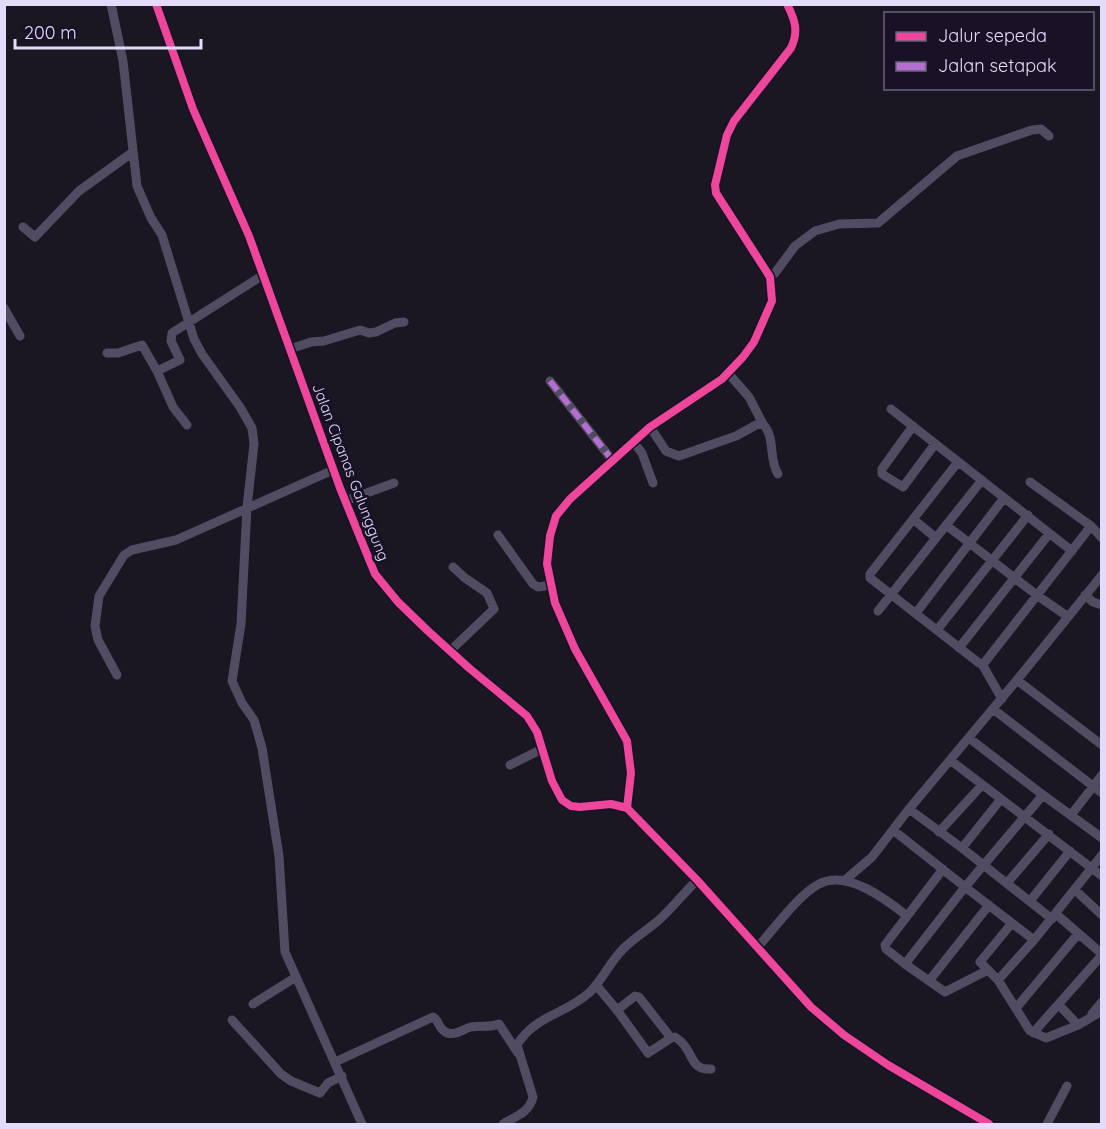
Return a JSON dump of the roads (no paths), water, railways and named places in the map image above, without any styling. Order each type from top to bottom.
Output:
[{"type":"street","points":[[111,4],[123,61],[137,186],[162,235],[194,339],[252,428],[255,444],[247,507],[241,624],[232,681],[242,703],[254,720],[262,748],[279,856],[285,952],[362,1125]]},
{"type":"street","name":"Jalan Cipanas Galunggung","points":[[156,4],[193,109],[249,236],[333,470],[375,574],[398,602],[526,716],[537,732],[552,782],[562,800],[571,806],[611,804],[627,808]]},
{"type":"street","points":[[787,4],[794,17],[796,37],[791,48],[734,120],[715,185],[716,194],[770,277],[772,300],[764,320],[754,342],[728,373],[693,400],[651,427],[570,499],[556,516],[550,536],[547,564],[555,603],[575,649],[627,741],[631,773],[627,808],[697,880],[811,1007],[844,1035],[888,1065],[974,1121],[989,1125]]},
{"type":"street","points":[[770,277],[803,238],[828,226],[878,224],[916,189],[962,153],[1032,130],[1041,129],[1049,136]]},
{"type":"street","points":[[23,228],[35,237],[79,190],[133,152]]},
{"type":"street","points":[[157,371],[180,360],[170,336],[174,330],[263,275]]},
{"type":"street","points":[[4,308],[20,336]]},
{"type":"street","points":[[290,349],[360,330],[369,333],[376,332],[395,323],[404,322]]},
{"type":"street","points":[[107,353],[118,353],[142,345],[173,407],[187,425]]},
{"type":"street","points":[[728,373],[749,397],[769,432],[772,463],[778,474]]},
{"type":"street","points":[[550,381],[614,461]]},
{"type":"street","points":[[891,409],[1072,551]]},
{"type":"street","points":[[651,427],[666,451],[679,456],[763,424]]},
{"type":"street","points":[[913,426],[882,469],[882,474],[903,487],[936,444]]},
{"type":"street","points":[[634,443],[642,453],[653,483]]},
{"type":"street","points":[[958,462],[870,576],[982,664],[1002,699]]},
{"type":"street","points":[[117,675],[98,640],[95,626],[99,596],[121,558],[132,550],[176,540],[333,470]]},
{"type":"street","points":[[878,611],[982,480]]},
{"type":"street","points":[[1030,482],[1091,526],[1101,538]]},
{"type":"street","points":[[345,501],[394,483]]},
{"type":"street","points":[[916,613],[1004,498]]},
{"type":"street","points":[[938,630],[1028,515]]},
{"type":"street","points":[[914,519],[936,538]]},
{"type":"street","points":[[946,525],[1067,616]]},
{"type":"street","points":[[982,664],[1091,526]]},
{"type":"street","points":[[959,648],[1049,534]]},
{"type":"street","points":[[498,535],[533,584],[538,587],[551,585]]},
{"type":"street","points":[[452,648],[494,609],[488,594],[453,567]]},
{"type":"street","points":[[844,881],[872,857],[1101,575]]},
{"type":"street","points":[[1085,595],[1101,605]]},
{"type":"street","points":[[1017,680],[1101,745]]},
{"type":"street","points":[[993,709],[1101,793]]},
{"type":"street","points":[[969,738],[1101,838]]},
{"type":"street","points":[[510,765],[542,749]]},
{"type":"street","points":[[950,760],[1101,876]]},
{"type":"street","points":[[1071,815],[1101,775]]},
{"type":"street","points":[[939,832],[982,785]]},
{"type":"street","points":[[905,964],[965,887],[1043,795]]},
{"type":"street","points":[[962,848],[1001,800]]},
{"type":"street","points":[[909,809],[1030,901],[1078,934],[1101,955],[1033,1033]]},
{"type":"street","points":[[893,830],[1034,940]]},
{"type":"street","points":[[1007,883],[1049,834]]},
{"type":"street","points":[[1030,901],[1070,851]]},
{"type":"street","points":[[998,981],[1054,917],[1101,855]]},
{"type":"street","points":[[943,869],[885,947],[945,992],[988,970]]},
{"type":"street","points":[[503,1125],[526,1111],[533,1097],[517,1045],[525,1032],[588,993],[623,949],[660,919],[697,880]]},
{"type":"street","points":[[757,948],[801,899],[819,884],[828,881],[844,881],[881,896],[907,916]]},
{"type":"street","points":[[1075,890],[1101,915]]},
{"type":"street","points":[[929,981],[989,905]]},
{"type":"street","points":[[1012,923],[981,960],[982,965],[998,981],[1033,1033],[1048,1037],[1078,1025],[1101,1011]]},
{"type":"street","points":[[1016,1008],[1078,934]]},
{"type":"street","points":[[253,1004],[296,977]]},
{"type":"street","points":[[596,985],[648,1053],[674,1036],[683,1042],[698,1067],[703,1070],[711,1069]]},
{"type":"street","points":[[617,1010],[635,996],[639,996],[671,1038]]},
{"type":"street","points":[[1089,1019],[1101,1002]]},
{"type":"street","points":[[1059,1005],[1078,1025]]},
{"type":"street","points":[[335,1062],[433,1017],[447,1033],[457,1033],[472,1027],[489,1028],[500,1025],[520,1057]]},
{"type":"street","points":[[232,1020],[291,1082],[320,1093],[328,1083],[342,1077]]},
{"type":"street","points":[[1047,1125],[1067,1086]]}]
